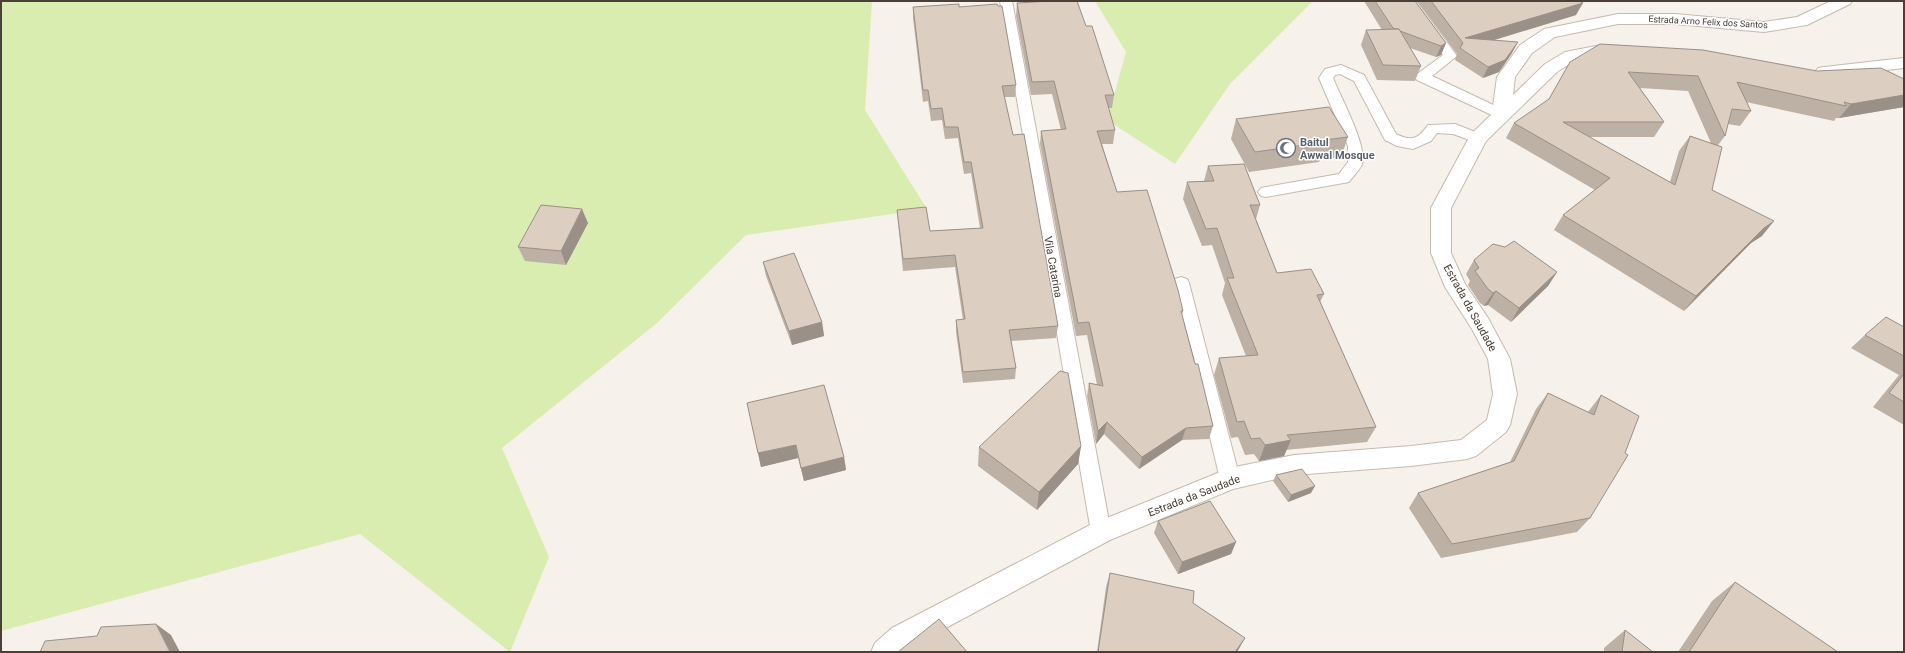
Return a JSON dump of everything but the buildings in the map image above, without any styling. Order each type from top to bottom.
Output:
[{"type":"street","name":"Estrada Arno Felix dos Santos","points":[[1501,114],[1506,77],[1526,49],[1550,33],[1618,19],[1675,19],[1764,27],[1801,21],[1844,1]]},
{"type":"street","name":"Estrada da Saudade","points":[[885,652],[902,638],[1101,532],[1230,480],[1294,465],[1411,456],[1467,449],[1498,425],[1505,394],[1499,359],[1480,324],[1456,287],[1441,253],[1441,208],[1478,138],[1501,114],[1551,68],[1571,56],[1601,50],[1630,50]]},
{"type":"street","points":[[1809,72],[1837,72],[1904,63]]},
{"type":"lane","name":"Vila Catarina","points":[[1006,1],[1101,532]]},
{"type":"lane","points":[[1410,1],[1450,56],[1422,77],[1501,114]]},
{"type":"lane","points":[[1266,192],[1344,178],[1354,163],[1355,146],[1326,78],[1330,72],[1340,70],[1359,78],[1390,137],[1396,140],[1413,144],[1426,138],[1433,128],[1455,129],[1478,138]]},
{"type":"lane","points":[[1182,283],[1230,480]]},
{"type":"green space","points":[[1,1],[872,1],[865,110],[927,209],[746,235],[657,323],[502,448],[549,557],[510,652],[360,534],[1,631]]},
{"type":"green space","points":[[1095,1],[1313,1],[1230,84],[1175,164],[1107,120],[1126,52]]},
{"type":"place","name":"Baitul Awwal Mosque","points":[[1286,148]]}]
